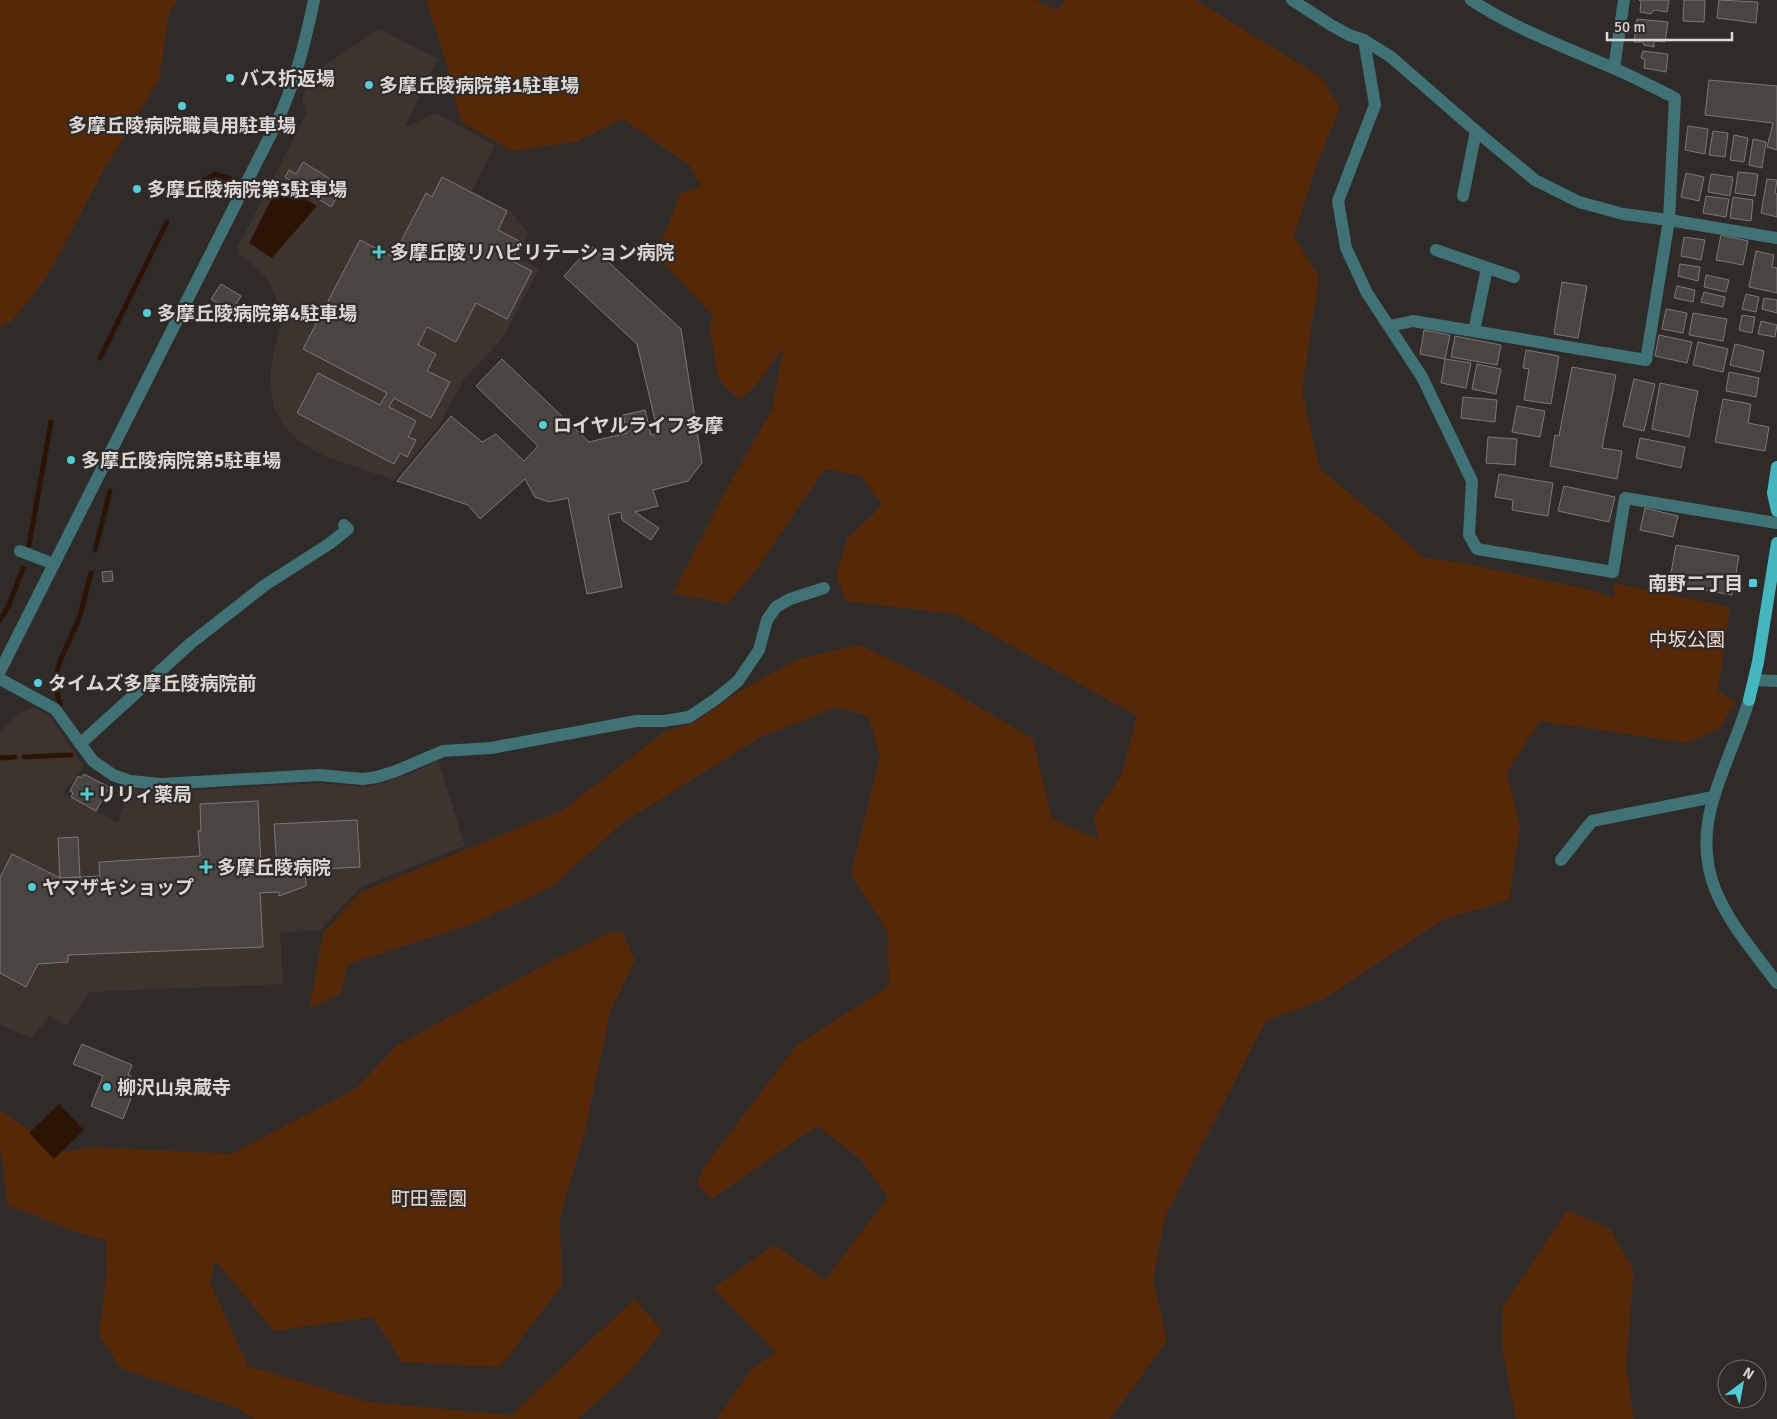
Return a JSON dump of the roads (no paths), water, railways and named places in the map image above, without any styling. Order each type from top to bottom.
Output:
[{"type":"main road","points":[[1777,467],[1773,494],[1777,511]]},
{"type":"main road","points":[[1749,700],[1777,543]]},
{"type":"street","points":[[0,671],[281,114],[304,49],[314,0]]},
{"type":"street","points":[[1292,0],[1331,25],[1349,35],[1364,40],[1391,57],[1476,132],[1535,180],[1579,202],[1622,214],[1777,238]]},
{"type":"street","points":[[1390,326],[1413,322],[1646,360],[1669,220],[1675,98],[1614,68],[1561,47],[1471,0]]},
{"type":"street","points":[[1614,68],[1624,0]]},
{"type":"street","points":[[1364,40],[1375,105],[1338,201],[1346,248],[1367,293],[1422,377],[1472,481],[1470,534],[1477,549],[1613,572],[1625,498],[1777,523]]},
{"type":"street","points":[[1463,196],[1476,132]]},
{"type":"street","points":[[1436,250],[1514,278]]},
{"type":"street","points":[[1474,331],[1487,268]]},
{"type":"street","points":[[80,744],[191,643],[265,584],[329,544],[348,529],[344,525]]},
{"type":"street","points":[[20,551],[54,564]]},
{"type":"street","points":[[0,679],[55,710],[93,761],[108,772],[130,781],[161,784],[319,775],[363,779],[396,771],[443,751],[491,748],[636,721],[664,721],[689,717],[738,681],[759,650],[766,620],[776,607],[790,599],[824,588]]},
{"type":"street","points":[[1754,680],[1777,681]]},
{"type":"street","points":[[1749,700],[1740,730],[1713,798],[1706,838],[1708,861],[1719,901],[1734,927],[1777,983]]},
{"type":"street","points":[[1561,860],[1592,821],[1713,798]]},
{"type":"waterway","points":[[184,194],[214,174],[229,178]]},
{"type":"waterway","points":[[100,358],[167,222]]},
{"type":"waterway","points":[[29,545],[51,422]]},
{"type":"waterway","points":[[95,550],[110,491]]},
{"type":"waterway","points":[[0,620],[9,605],[23,568]]},
{"type":"waterway","points":[[60,704],[55,677],[80,616],[91,573]]},
{"type":"waterway","points":[[24,757],[71,755]]},
{"type":"waterway","points":[[0,758],[15,757]]},
{"type":"place","name":"バス折返場","points":[[230,78]]},
{"type":"place","name":"多摩丘陵病院第1駐車場","points":[[369,85]]},
{"type":"place","name":"多摩丘陵病院職員用駐車場","points":[[182,106]]},
{"type":"place","name":"多摩丘陵病院第3駐車場","points":[[137,189]]},
{"type":"place","name":"多摩丘陵リハビリテーション病院","points":[[379,252]]},
{"type":"place","name":"多摩丘陵病院第4駐車場","points":[[147,313]]},
{"type":"place","name":"ロイヤルライフ多摩","points":[[543,425]]},
{"type":"place","name":"多摩丘陵病院第5駐車場","points":[[71,460]]},
{"type":"place","name":"南野二丁目","points":[[1753,583]]},
{"type":"place","name":"タイムズ多摩丘陵病院前","points":[[38,683]]},
{"type":"place","name":"リリィ薬局","points":[[87,794]]},
{"type":"place","name":"多摩丘陵病院","points":[[206,867]]},
{"type":"place","name":"ヤマザキショップ","points":[[32,887]]},
{"type":"place","name":"柳沢山泉蔵寺","points":[[107,1087]]},
{"type":"park label","name":"中坂公園","points":[[1687,639]]},
{"type":"park label","name":"町田霊園","points":[[429,1198]]}]
